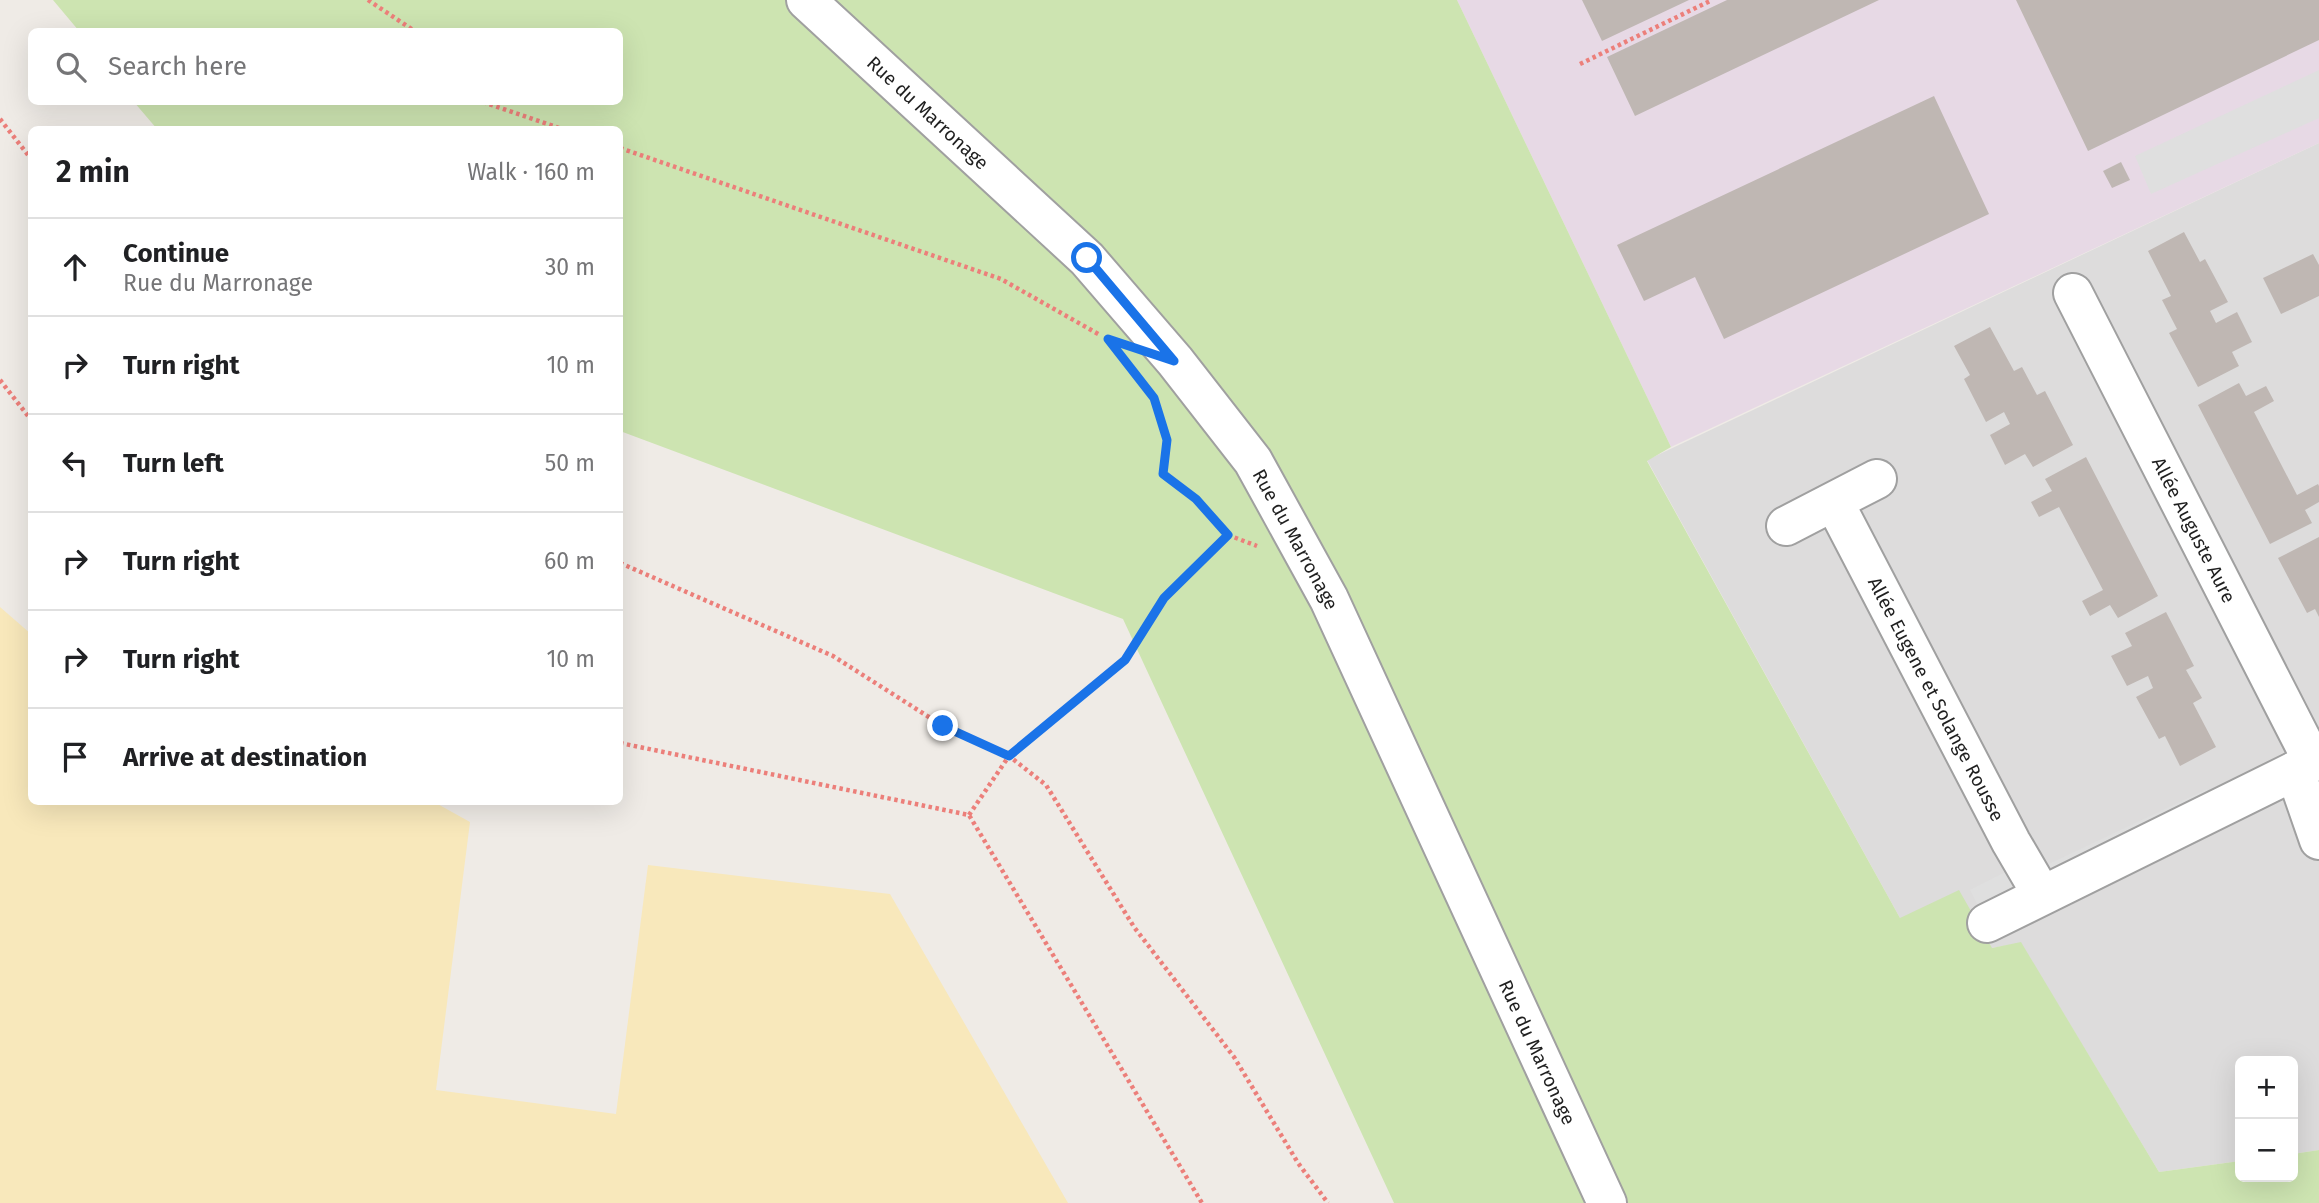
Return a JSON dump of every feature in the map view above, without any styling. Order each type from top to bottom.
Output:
[{"type":"street","name":"Rue du Marronage","points":[[806,0],[1087,258],[1174,361],[1253,461],[1329,599],[1608,1203]]},
{"type":"street","name":"Allée Auguste Aure","points":[[2073,293],[2309,764],[2319,840]]},
{"type":"street","points":[[1786,526],[1877,480]]},
{"type":"street","name":"Allée Eugene et Solange Rousse","points":[[1834,502],[2011,842],[2042,895]]},
{"type":"street","points":[[1987,923],[2309,764]]},
{"type":"path","points":[[369,0],[409,28]]},
{"type":"path","points":[[1580,64],[1712,0]]},
{"type":"path","points":[[492,105],[553,126]]},
{"type":"path","points":[[0,119],[28,155]]},
{"type":"path","points":[[623,149],[1001,279],[1108,339]]},
{"type":"path","points":[[0,380],[28,416]]},
{"type":"path","points":[[1146,388],[1154,398],[1167,440],[1163,474],[1196,499],[1228,535],[1312,567]]},
{"type":"path","points":[[969,815],[1009,756],[1125,660],[1164,598],[1228,535]]},
{"type":"path","points":[[623,564],[832,656],[943,726],[1009,756],[1046,785],[1134,927],[1234,1057],[1298,1163],[1328,1203]]},
{"type":"path","points":[[623,744],[969,815],[1202,1203]]},
{"type":"shaded area","points":[[1457,0],[2319,0],[2319,143],[1671,447]]},
{"type":"shaded area","points":[[2319,70],[2319,118],[2151,194],[2135,156]]},
{"type":"shaded area","points":[[2319,143],[2319,1150],[2298,1153],[2298,1056],[2235,1056],[2235,1162],[2159,1172],[2021,943],[1992,948],[1900,918],[1647,460]]},
{"type":"shaded area","points":[[2207,789],[2216,809],[1987,923],[1970,890],[2023,863],[2030,873]]},
{"type":"green space","points":[[53,0],[1457,0],[1671,447],[1647,461],[1900,918],[1959,890],[1992,948],[2021,942],[2159,1172],[2235,1162],[2235,1182],[2298,1182],[2298,1153],[2319,1150],[2319,1203],[1394,1203],[1123,619],[623,432],[623,126],[154,126],[137,105],[623,105],[623,28],[76,28]]},
{"type":"sand","points":[[0,607],[28,631],[28,805],[439,805],[470,822],[436,1090],[616,1114],[648,865],[890,894],[1068,1203],[0,1203]]},
{"type":"building","points":[[1582,0],[1689,0],[1602,41]]},
{"type":"building","points":[[1727,0],[1879,0],[1635,116],[1607,57]]},
{"type":"building","points":[[2016,0],[2319,0],[2319,40],[2088,151]]},
{"type":"building","points":[[1934,96],[1989,214],[1724,339],[1695,277],[1644,301],[1617,245]]},
{"type":"building","points":[[2121,162],[2130,180],[2112,188],[2103,171]]},
{"type":"building","points":[[2184,232],[2200,262],[2205,259],[2228,302],[2210,311],[2216,323],[2237,312],[2252,342],[2232,352],[2239,366],[2198,387],[2169,333],[2177,329],[2162,300],[2171,296],[2148,251]]},
{"type":"building","points":[[2313,254],[2319,265],[2319,296],[2281,314],[2263,278]]},
{"type":"building","points":[[1990,327],[2014,371],[2022,367],[2037,395],[2045,391],[2073,445],[2033,467],[2025,454],[2005,465],[1990,435],[2010,424],[2004,412],[1986,422],[1964,379],[1970,375],[1954,346]]},
{"type":"building","points":[[2239,383],[2246,396],[2266,386],[2274,401],[2254,412],[2297,495],[2318,484],[2319,486],[2319,502],[2305,510],[2312,523],[2270,544],[2198,405]]},
{"type":"building","points":[[2086,457],[2158,596],[2118,618],[2110,605],[2090,616],[2082,601],[2103,590],[2059,507],[2039,517],[2031,502],[2052,491],[2045,479]]},
{"type":"building","points":[[2319,537],[2319,617],[2315,609],[2307,613],[2278,558]]},
{"type":"building","points":[[2166,612],[2194,666],[2186,670],[2202,698],[2193,703],[2216,747],[2180,766],[2165,736],[2159,739],[2136,697],[2153,688],[2148,676],[2127,686],[2111,656],[2132,646],[2125,633]]},
{"type":"route","points":[[943,726],[1009,756],[1125,660],[1164,598],[1228,535],[1196,499],[1163,474],[1167,440],[1154,398],[1108,339],[1174,361],[1087,258]]}]
